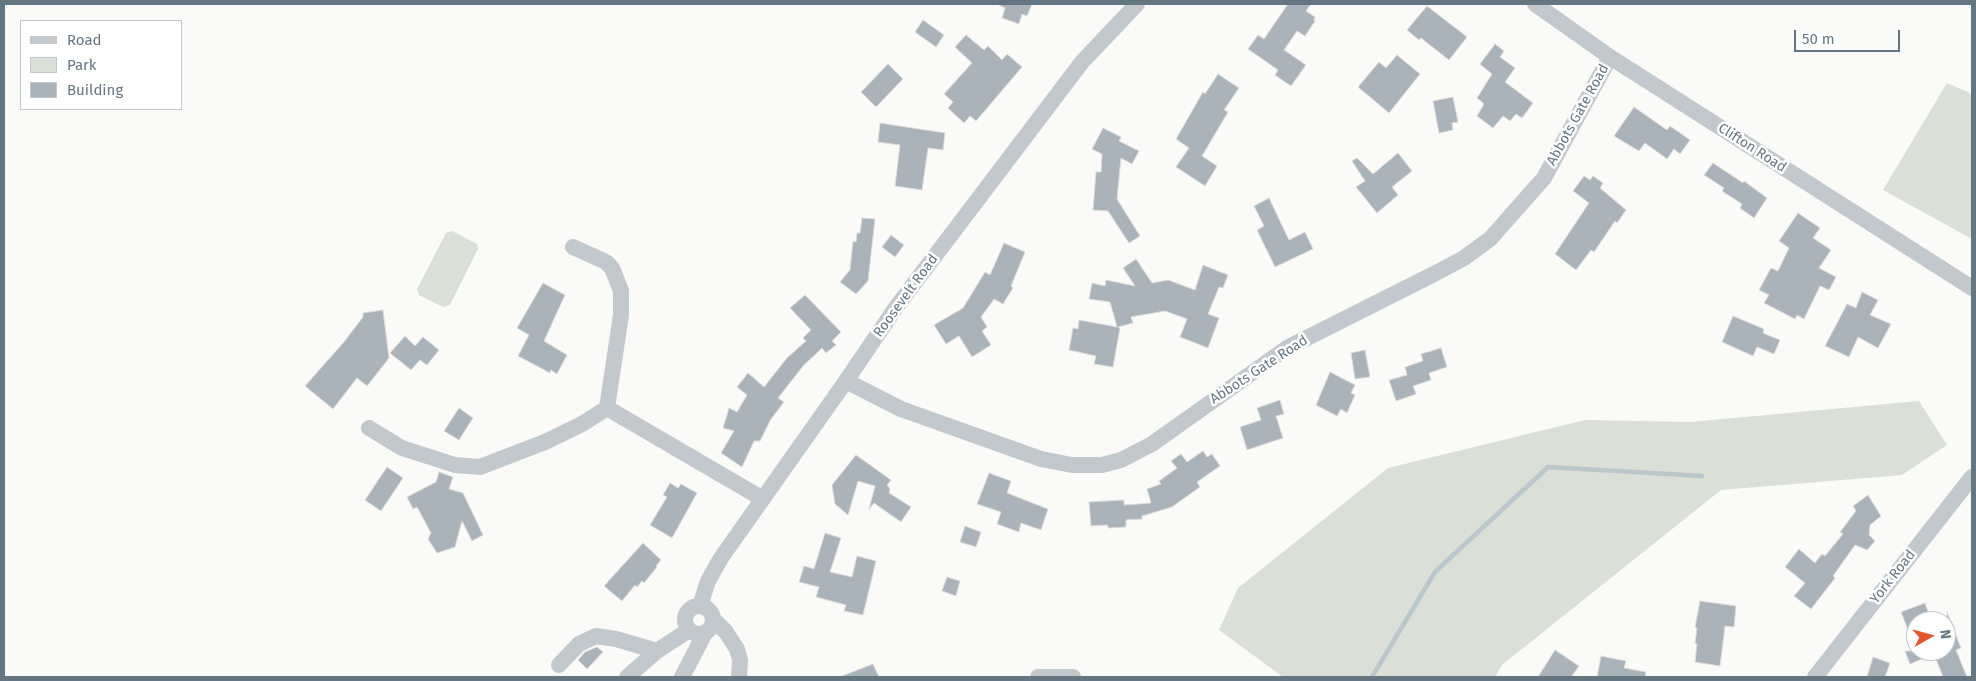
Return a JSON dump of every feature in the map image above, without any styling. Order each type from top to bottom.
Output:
[{"type":"street","name":"Roosevelt Road","points":[[700,606],[708,581],[721,558],[897,306],[1082,62],[1136,4]]},
{"type":"street","name":"Clifton Road","points":[[1535,4],[1610,57],[1972,288]]},
{"type":"street","name":"Abbots Gate Road","points":[[846,381],[902,410],[1041,459],[1072,464],[1102,465],[1121,460],[1152,444],[1286,348],[1464,258],[1490,239],[1544,178],[1610,57]]},
{"type":"street","points":[[369,428],[402,448],[455,465],[480,466],[553,438],[582,424],[607,408],[621,315],[621,291],[612,268],[606,262],[573,247]]},
{"type":"street","points":[[607,408],[763,499]]},
{"type":"street","name":"York Road","points":[[1815,677],[1972,477]]},
{"type":"street","points":[[682,677],[702,628],[710,610],[700,606],[694,606],[686,614],[685,620],[702,628],[726,632],[737,649],[740,660],[739,677]]},
{"type":"street","points":[[627,677],[657,651],[702,628]]},
{"type":"street","points":[[559,665],[580,644],[596,636],[616,639],[657,651]]},
{"type":"street","points":[[1038,677],[1073,677]]},
{"type":"green space","points":[[1947,83],[1972,94],[1972,239],[1883,190]]},
{"type":"green space","points":[[452,231],[477,244],[478,249],[450,305],[443,307],[419,295],[417,289],[446,233]]},
{"type":"green space","points":[[1919,401],[1947,445],[1902,475],[1721,490],[1502,665],[1495,677],[1283,677],[1219,630],[1238,588],[1388,468],[1585,420],[1690,422]]},
{"type":"building","points":[[997,4],[1032,4],[1027,16],[1022,14],[1019,24],[1002,18],[1005,8]]},
{"type":"building","points":[[1288,4],[1311,4],[1306,11],[1315,17],[1315,21],[1305,36],[1297,31],[1284,50],[1306,65],[1291,86],[1275,75],[1278,70],[1248,49],[1258,35],[1264,39]]},
{"type":"building","points":[[1427,6],[1467,37],[1449,60],[1421,38],[1419,40],[1407,30]]},
{"type":"building","points":[[923,20],[944,35],[936,47],[915,32]]},
{"type":"building","points":[[966,35],[984,50],[988,46],[1002,60],[1007,54],[1022,67],[976,121],[970,116],[964,123],[948,108],[953,102],[944,94],[972,63],[955,47]]},
{"type":"building","points":[[1495,44],[1504,51],[1500,57],[1515,68],[1505,82],[1533,103],[1522,118],[1516,114],[1510,121],[1503,116],[1493,128],[1477,116],[1484,104],[1477,98],[1492,74],[1480,64]]},
{"type":"building","points":[[1397,55],[1420,74],[1389,113],[1358,87],[1379,62],[1386,68]]},
{"type":"building","points":[[888,64],[903,79],[876,107],[861,92]]},
{"type":"building","points":[[1218,74],[1239,88],[1224,110],[1228,112],[1202,156],[1217,166],[1205,186],[1176,167],[1189,148],[1176,139],[1203,92],[1205,94]]},
{"type":"building","points":[[1453,97],[1458,122],[1452,123],[1453,130],[1439,133],[1433,101]]},
{"type":"building","points":[[1634,107],[1667,130],[1670,126],[1690,140],[1680,154],[1674,149],[1667,159],[1645,143],[1639,151],[1614,136]]},
{"type":"building","points":[[880,123],[945,133],[943,150],[928,148],[922,190],[895,186],[900,145],[878,142]]},
{"type":"building","points":[[1103,128],[1121,137],[1119,141],[1139,151],[1132,164],[1121,158],[1117,199],[1140,236],[1129,243],[1108,211],[1093,210],[1096,172],[1101,172],[1102,154],[1092,149]]},
{"type":"building","points":[[1398,153],[1412,171],[1392,187],[1398,195],[1377,213],[1356,187],[1365,181],[1352,161],[1357,158],[1373,174]]},
{"type":"building","points":[[1713,163],[1743,183],[1744,181],[1767,198],[1754,218],[1740,208],[1742,204],[1722,191],[1724,188],[1704,175]]},
{"type":"building","points":[[1584,176],[1590,180],[1593,176],[1603,183],[1600,188],[1626,210],[1617,223],[1615,221],[1594,252],[1591,250],[1576,270],[1555,254],[1589,203],[1573,191]]},
{"type":"building","points":[[1269,198],[1289,240],[1305,232],[1313,249],[1275,267],[1257,230],[1264,226],[1254,206]]},
{"type":"building","points":[[1798,213],[1820,228],[1813,238],[1831,250],[1819,268],[1836,277],[1829,290],[1820,286],[1804,319],[1797,315],[1795,319],[1764,303],[1769,295],[1759,290],[1771,268],[1778,271],[1789,248],[1779,241]]},
{"type":"building","points":[[862,218],[875,219],[868,281],[856,294],[840,282],[850,270],[853,241],[856,242],[857,233],[860,233]]},
{"type":"building","points":[[891,235],[904,245],[895,257],[882,247]]},
{"type":"building","points":[[1004,243],[1025,252],[1011,286],[1013,288],[1003,304],[994,299],[981,317],[987,327],[982,331],[991,345],[972,357],[959,336],[946,344],[934,325],[963,308],[985,272],[990,275]]},
{"type":"building","points":[[1136,259],[1152,283],[1168,280],[1195,290],[1203,265],[1228,275],[1223,288],[1219,287],[1208,314],[1219,318],[1208,348],[1180,337],[1187,319],[1165,311],[1131,317],[1133,323],[1118,327],[1120,328],[1113,367],[1094,364],[1096,356],[1069,350],[1073,328],[1078,329],[1079,320],[1117,327],[1110,302],[1089,299],[1092,283],[1105,286],[1106,280],[1135,286],[1123,268]]},
{"type":"building","points":[[543,283],[565,295],[544,341],[567,355],[557,374],[551,370],[550,373],[518,356],[529,335],[517,328]]},
{"type":"building","points":[[1862,292],[1878,300],[1870,315],[1891,324],[1878,348],[1858,337],[1849,357],[1825,346],[1847,304],[1856,308]]},
{"type":"building","points":[[805,295],[841,332],[832,341],[836,345],[826,353],[822,348],[803,366],[778,398],[784,402],[771,419],[760,441],[754,441],[742,467],[721,453],[734,431],[723,428],[729,408],[737,412],[747,395],[737,387],[748,373],[764,387],[787,358],[806,341],[803,338],[811,330],[790,308]]},
{"type":"building","points":[[383,310],[389,358],[367,386],[357,378],[333,409],[305,386],[344,342],[363,317],[363,313]]},
{"type":"building","points":[[1733,316],[1764,329],[1763,333],[1780,340],[1774,354],[1757,347],[1753,356],[1722,342]]},
{"type":"building","points":[[405,336],[415,346],[423,337],[439,350],[427,365],[420,360],[411,370],[390,353]]},
{"type":"building","points":[[1441,348],[1447,367],[1429,373],[1431,380],[1413,386],[1416,394],[1396,401],[1389,380],[1407,375],[1405,367],[1423,361],[1421,354]]},
{"type":"building","points":[[1365,350],[1370,377],[1355,379],[1351,353]]},
{"type":"building","points":[[1330,372],[1355,385],[1351,393],[1355,395],[1347,413],[1341,409],[1337,416],[1316,405]]},
{"type":"building","points":[[1280,400],[1284,414],[1276,416],[1283,438],[1247,450],[1240,427],[1261,420],[1257,408]]},
{"type":"building","points":[[459,408],[473,418],[459,440],[444,431]]},
{"type":"building","points":[[1203,451],[1207,457],[1212,454],[1220,466],[1197,482],[1200,487],[1172,507],[1142,516],[1142,519],[1126,520],[1126,527],[1108,528],[1108,525],[1091,526],[1089,502],[1124,500],[1124,505],[1151,503],[1147,489],[1161,484],[1159,481],[1177,468],[1171,461],[1181,454],[1187,462]]},
{"type":"building","points":[[856,455],[891,480],[887,485],[890,489],[889,493],[911,507],[901,522],[874,503],[869,509],[875,486],[858,481],[848,515],[835,504],[832,485]]},
{"type":"building","points":[[387,467],[403,478],[381,511],[365,500]]},
{"type":"building","points":[[439,472],[453,477],[449,489],[463,493],[483,535],[472,541],[462,521],[455,547],[437,553],[428,539],[431,533],[417,507],[413,509],[407,497],[436,482]]},
{"type":"building","points":[[989,473],[1011,481],[1007,493],[1048,509],[1041,530],[1021,523],[1019,532],[997,524],[1001,512],[977,504]]},
{"type":"building","points":[[670,483],[678,488],[681,484],[697,493],[672,538],[650,525],[667,497],[663,495]]},
{"type":"building","points":[[1868,495],[1881,516],[1870,525],[1869,535],[1875,541],[1867,550],[1855,545],[1833,576],[1835,578],[1811,609],[1794,596],[1805,583],[1785,567],[1799,549],[1815,563],[1822,554],[1825,556],[1843,534],[1840,532],[1856,511],[1853,506]]},
{"type":"building","points":[[965,526],[981,532],[976,547],[960,542]]},
{"type":"building","points":[[825,533],[841,538],[830,572],[852,577],[857,556],[876,561],[863,615],[844,611],[846,605],[816,597],[819,587],[799,582],[804,566],[814,569]]},
{"type":"building","points":[[643,543],[661,560],[644,583],[642,581],[637,587],[635,585],[622,601],[604,586]]},
{"type":"building","points":[[947,577],[960,581],[956,596],[942,591]]},
{"type":"building","points":[[1700,601],[1736,606],[1734,627],[1725,626],[1720,666],[1695,662],[1697,628],[1695,627]]},
{"type":"building","points":[[1925,603],[1928,611],[1906,611],[1906,625],[1901,612]]},
{"type":"building","points":[[1956,635],[1961,648],[1956,650]]},
{"type":"building","points":[[597,647],[603,652],[587,669],[578,660],[585,652]]},
{"type":"building","points":[[1555,650],[1579,666],[1571,677],[1538,677]]},
{"type":"building","points":[[1956,650],[1967,677],[1943,677],[1937,661],[1956,661]]},
{"type":"building","points":[[1601,656],[1626,661],[1624,668],[1646,672],[1645,677],[1597,677]]},
{"type":"building","points":[[1873,657],[1890,663],[1885,677],[1867,677]]},
{"type":"building","points":[[873,664],[879,677],[842,677],[842,676]]},
{"type":"waterway","points":[[1372,677],[1435,572],[1548,467],[1702,476]]}]
